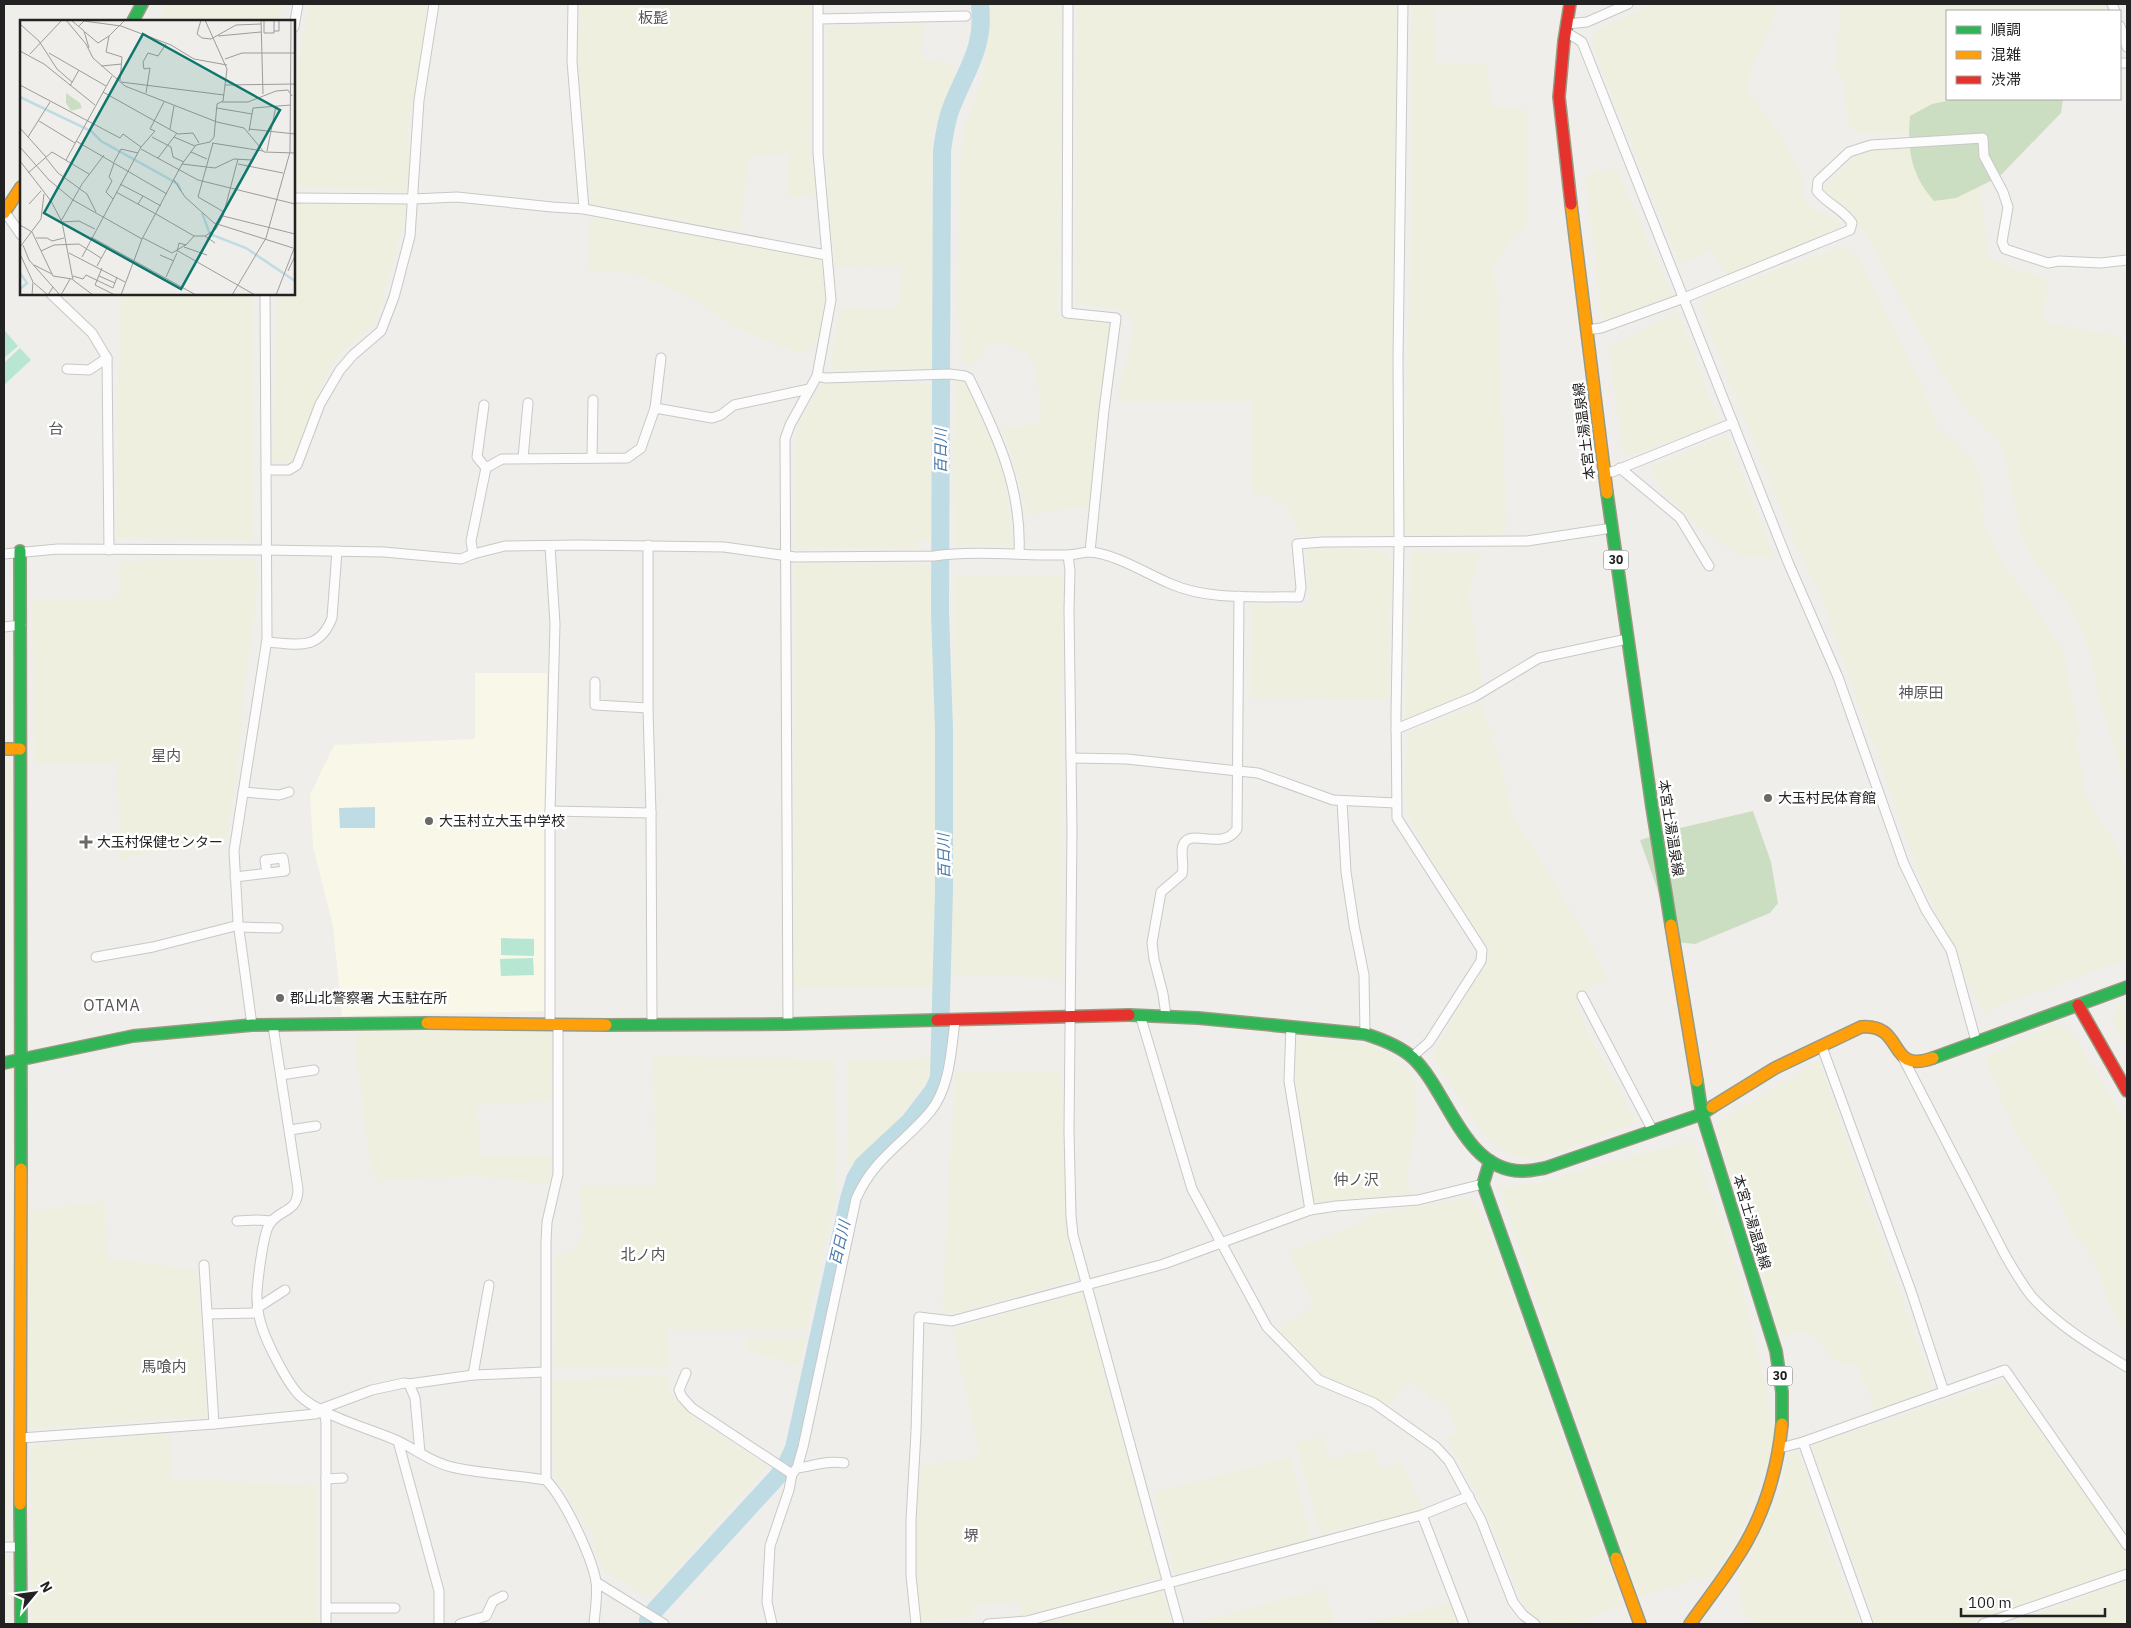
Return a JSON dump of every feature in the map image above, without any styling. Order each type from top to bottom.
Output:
[{"type":"street","points":[[134,20],[142,4]]},
{"type":"street","points":[[295,21],[298,4]]},
{"type":"street","points":[[266,470],[289,470],[298,465],[320,404],[340,370],[353,355],[381,331],[394,297],[410,236],[419,100],[434,4]]},
{"type":"street","points":[[573,4],[572,61],[584,209]]},
{"type":"street","points":[[788,1024],[785,438],[790,425],[817,376],[831,300],[818,153],[818,4]]},
{"type":"street","points":[[1068,4],[1067,313],[1116,318],[1104,410],[1090,552]]},
{"type":"street","points":[[1403,4],[1398,358],[1400,543],[1396,729],[1397,818],[1482,950],[1481,961],[1429,1042],[1412,1058]]},
{"type":"street","name":"本宮土湯温泉線","points":[[1570,4],[1564,41],[1559,97],[1564,153],[1604,472],[1652,807],[1702,1114],[1776,1351],[1783,1416],[1780,1448],[1767,1498],[1758,1520],[1747,1542],[1690,1624]]},
{"type":"street","points":[[1567,28],[1587,22],[1628,4]]},
{"type":"street","points":[[819,19],[966,16]]},
{"type":"street","points":[[1567,28],[1582,42],[1788,562],[1838,677],[1904,864],[1926,910],[1951,950],[1976,1041]]},
{"type":"street","points":[[2121,29],[2127,47]]},
{"type":"street","points":[[1587,330],[1601,328],[1684,298],[1850,230],[1852,223],[1845,213],[1824,200],[1817,192],[1818,181],[1849,152],[1871,145],[1983,138],[1984,156],[2003,192],[2008,207],[2002,242],[2005,249],[2048,263],[2059,261],[2100,263],[2127,260]]},
{"type":"street","points":[[295,198],[413,199],[457,197],[584,209],[826,255]]},
{"type":"street","points":[[17,199],[4,213],[20,234]]},
{"type":"street","points":[[53,295],[92,333],[107,358],[108,550]]},
{"type":"street","points":[[252,1025],[239,926],[234,851],[267,642],[265,295]]},
{"type":"street","points":[[67,369],[89,370],[107,358]]},
{"type":"street","points":[[473,554],[472,541],[486,468],[502,459],[627,458],[636,453],[644,443],[655,408],[661,358]]},
{"type":"street","points":[[817,376],[825,378],[950,374],[969,378],[992,425],[1011,475],[1019,553]]},
{"type":"street","points":[[655,408],[712,418],[721,415],[734,405],[809,389]]},
{"type":"street","points":[[592,457],[593,400]]},
{"type":"street","points":[[523,458],[528,403]]},
{"type":"street","points":[[484,405],[477,457],[486,468]]},
{"type":"street","points":[[1604,472],[1620,468],[1733,423]]},
{"type":"street","points":[[1620,468],[1680,518],[1709,566]]},
{"type":"street","points":[[4,554],[20,551],[58,549],[267,550],[384,552],[460,560],[473,554],[505,546],[648,545],[724,547],[786,556],[934,556],[1019,553],[1068,555],[1090,552],[1127,563],[1171,584],[1201,592],[1239,596],[1299,597],[1301,588],[1297,544],[1323,542],[1527,541],[1612,528]]},
{"type":"street","points":[[648,545],[652,1024]]},
{"type":"street","points":[[546,1480],[546,1242],[547,1222],[558,1174],[550,811],[555,624],[550,546]]},
{"type":"street","points":[[20,551],[22,1438],[19,1547],[21,1624]]},
{"type":"street","points":[[267,642],[304,645],[314,642],[328,628],[332,618],[337,552]]},
{"type":"street","points":[[1068,555],[1070,571],[1070,1216],[1073,1235],[1180,1624]]},
{"type":"street","points":[[1166,1016],[1152,943],[1159,897],[1163,890],[1180,878],[1182,874],[1182,846],[1184,841],[1189,838],[1226,839],[1232,836],[1237,829],[1239,596]]},
{"type":"street","points":[[4,627],[21,625]]},
{"type":"street","points":[[1396,729],[1474,697],[1539,658],[1627,639]]},
{"type":"street","points":[[594,682],[595,705],[648,708]]},
{"type":"street","points":[[4,749],[20,749]]},
{"type":"street","points":[[1070,758],[1128,759],[1238,771],[1258,774],[1333,800],[1396,803]]},
{"type":"street","points":[[242,792],[279,795],[289,792]]},
{"type":"street","points":[[1342,801],[1346,872],[1364,975],[1365,1034]]},
{"type":"street","points":[[550,811],[651,813]]},
{"type":"street","points":[[235,877],[266,873]]},
{"type":"street","points":[[96,958],[153,947],[239,926],[278,928]]},
{"type":"street","points":[[1902,1055],[1910,1062],[1919,1062],[2127,987]]},
{"type":"street","points":[[1582,996],[1653,1131]]},
{"type":"street","points":[[2078,1005],[2127,1091]]},
{"type":"street","points":[[4,1063],[133,1036],[252,1025],[395,1022],[788,1024],[1140,1015],[1166,1016],[1365,1034],[1393,1044],[1412,1058],[1435,1087],[1469,1142],[1478,1153],[1490,1161],[1510,1169],[1527,1171],[1545,1168],[1702,1114],[1775,1068],[1861,1027],[1875,1026],[1884,1030],[1902,1055],[2005,1255],[2020,1280],[2033,1297],[2058,1321],[2127,1368]]},
{"type":"street","points":[[1140,1015],[1192,1189],[1266,1328],[1319,1380],[1374,1403],[1436,1447],[1449,1461],[1481,1520],[1513,1602],[1523,1615],[1535,1624]]},
{"type":"street","points":[[772,1624],[767,1602],[773,1559],[770,1546],[789,1490],[789,1470],[804,1448],[856,1199],[862,1184],[875,1166],[931,1112],[942,1092],[948,1070],[952,1020]]},
{"type":"street","points":[[273,1026],[290,1130],[298,1200],[289,1210],[272,1221],[266,1231],[257,1291],[260,1324],[267,1341],[290,1382],[306,1401],[322,1410],[398,1441],[438,1464],[546,1480],[556,1490],[571,1518],[596,1582],[594,1624]]},
{"type":"street","points":[[1291,1027],[1289,1081],[1310,1210]]},
{"type":"street","points":[[1822,1047],[1911,1291],[1944,1392]]},
{"type":"street","points":[[281,1075],[314,1070]]},
{"type":"street","points":[[290,1130],[316,1126]]},
{"type":"street","points":[[1490,1161],[1483,1184],[1640,1624]]},
{"type":"street","points":[[916,1624],[911,1575],[911,1520],[916,1432],[919,1317],[952,1321],[1164,1264],[1310,1210],[1336,1206],[1418,1200],[1483,1184]]},
{"type":"street","points":[[237,1221],[272,1221]]},
{"type":"street","points":[[204,1265],[214,1424]]},
{"type":"street","points":[[473,1375],[489,1285]]},
{"type":"street","points":[[208,1314],[258,1310],[285,1290]]},
{"type":"street","points":[[1780,1448],[1803,1442],[2005,1370],[2127,1545]]},
{"type":"street","points":[[22,1438],[214,1424],[315,1414],[372,1390],[404,1383],[409,1384],[473,1375],[546,1372]]},
{"type":"street","points":[[686,1373],[679,1390],[682,1397],[692,1408],[789,1470],[817,1466],[829,1462],[844,1463]]},
{"type":"street","points":[[409,1384],[415,1398],[420,1452]]},
{"type":"street","points":[[322,1410],[326,1422],[326,1624]]},
{"type":"street","points":[[398,1441],[439,1591],[440,1624]]},
{"type":"street","points":[[1803,1442],[1868,1624]]},
{"type":"street","points":[[326,1479],[343,1478]]},
{"type":"street","points":[[988,1624],[1027,1621],[1422,1515],[1469,1496]]},
{"type":"street","points":[[1422,1515],[1464,1624]]},
{"type":"street","points":[[4,1547],[19,1547]]},
{"type":"street","points":[[1982,1624],[2127,1574]]},
{"type":"street","points":[[596,1582],[660,1622]]},
{"type":"street","points":[[460,1624],[486,1616],[493,1602],[503,1596]]},
{"type":"street","points":[[326,1608],[395,1608]]},
{"type":"shaded area","name":"大玉村立大玉中学校","points":[[475,673],[547,673],[544,1011],[342,1016],[333,926],[313,847],[310,795],[334,745],[475,739]]},
{"type":"green space","points":[[163,4],[283,4],[280,20],[161,20]]},
{"type":"green space","points":[[309,4],[426,4],[422,63],[407,127],[411,191],[295,187],[295,76]]},
{"type":"green space","points":[[581,4],[811,4],[810,146],[816,194],[788,198],[787,154],[753,157],[748,163],[740,232],[591,204],[587,151],[575,55]]},
{"type":"green space","points":[[989,4],[1064,4],[1058,315],[1104,320],[1111,324],[1113,334],[1090,506],[1028,515],[1009,446],[1001,430],[1040,422],[1041,406],[1035,370],[1028,353],[1006,344],[988,344],[970,364],[961,362],[961,327],[958,314],[959,172],[963,131],[982,80],[988,44]]},
{"type":"green space","points":[[1077,4],[1397,4],[1393,536],[1299,536],[1296,523],[1287,506],[1269,495],[1252,494],[1251,401],[1116,401],[1132,338],[1134,318],[1122,310],[1075,304]]},
{"type":"green space","points":[[1411,4],[1540,4],[1434,8],[1436,62],[1486,64],[1492,106],[1528,110],[1527,218],[1524,228],[1512,239],[1500,255],[1492,271],[1498,294],[1506,525],[1503,534],[1407,541],[1403,538],[1411,229]]},
{"type":"green space","points":[[1655,4],[1779,4],[1764,43],[1751,68],[1747,92],[1779,132],[1804,180],[1803,199],[1811,208],[1839,221],[1841,229],[1726,279],[1713,250],[1680,264],[1594,50],[1593,32]]},
{"type":"green space","points":[[1840,4],[2106,4],[2109,10],[1946,10],[1946,100],[1977,100],[1963,133],[1859,133],[1848,125],[1844,82],[1836,66]]},
{"type":"green space","points":[[925,24],[921,60],[952,63],[954,66],[952,87],[938,117],[932,137],[932,217],[937,265],[938,371],[830,369],[840,307],[898,309],[901,266],[835,267],[828,200],[826,27]]},
{"type":"green space","points":[[1951,100],[2063,100],[2061,113],[1999,177],[1956,198],[1934,201],[1920,182],[1912,162],[1909,140],[1910,116],[1932,104]]},
{"type":"green space","points":[[1929,146],[1977,154],[1988,258],[2048,281],[2043,321],[2117,336],[2127,346],[2127,789],[2099,700],[2090,652],[2077,622],[2062,595],[2032,560],[2019,529],[2005,456],[1998,441],[1959,402],[1854,214],[1825,195],[1824,185],[1857,155],[1871,148]]},
{"type":"green space","points":[[1616,167],[1673,299],[1602,321],[1585,176]]},
{"type":"green space","points":[[295,203],[402,203],[408,208],[376,322],[340,354],[332,365],[318,394],[296,458],[288,462],[272,462],[277,295],[295,295]]},
{"type":"green space","points":[[589,217],[658,227],[820,259],[824,270],[826,295],[819,339],[811,349],[797,353],[741,330],[698,301],[636,274],[590,270]]},
{"type":"green space","points":[[1844,246],[1859,258],[1920,382],[1939,431],[1967,453],[1977,470],[1983,490],[1982,510],[1986,528],[2006,570],[2030,598],[2064,654],[2079,729],[2076,745],[2083,771],[2084,788],[2092,809],[2113,840],[2127,872],[2127,959],[1983,1012],[1921,880],[1818,588],[1799,553],[1700,307],[1711,294]]},
{"type":"green space","points":[[122,295],[253,295],[254,541],[116,537],[119,327]]},
{"type":"green space","points":[[1678,312],[1719,424],[1624,457],[1608,348]]},
{"type":"green space","points":[[4,332],[18,346],[4,358]]},
{"type":"green space","points":[[20,348],[31,360],[4,385],[4,363]]},
{"type":"green space","points":[[957,379],[965,382],[996,445],[1005,482],[1013,545],[954,546],[953,451]]},
{"type":"green space","points":[[823,382],[936,384],[935,539],[916,540],[915,549],[796,547],[794,466],[797,431],[805,411]]},
{"type":"green space","points":[[1727,435],[1774,557],[1746,557],[1719,543],[1679,508],[1661,488],[1650,467]]},
{"type":"green space","points":[[1313,545],[1385,552],[1391,563],[1389,700],[1250,698],[1251,603],[1304,608],[1311,602],[1306,551]]},
{"type":"green space","points":[[1411,552],[1474,553],[1480,556],[1469,593],[1482,682],[1474,694],[1405,722]]},
{"type":"green space","points":[[253,559],[259,578],[243,700],[237,772],[227,837],[119,860],[118,764],[34,763],[32,600],[119,599],[120,561]]},
{"type":"green space","points":[[794,562],[930,564],[935,711],[935,987],[793,988]]},
{"type":"green space","points":[[954,575],[1065,576],[1061,734],[1063,978],[952,974]]},
{"type":"green space","points":[[1481,704],[1499,759],[1513,815],[1594,948],[1605,978],[1578,995],[1577,1003],[1587,1031],[1636,1121],[1543,1158],[1525,1158],[1507,1153],[1488,1139],[1432,1056],[1491,952],[1422,844],[1408,814],[1405,806],[1407,733]]},
{"type":"green space","points":[[4,761],[12,761],[7,1044],[4,1047]]},
{"type":"green space","points":[[1753,811],[1771,862],[1778,903],[1770,913],[1695,944],[1676,942],[1640,840],[1680,828]]},
{"type":"green space","points":[[501,938],[534,939],[534,956],[501,955]]},
{"type":"green space","points":[[533,958],[534,975],[501,976],[500,959]]},
{"type":"green space","points":[[2127,1003],[2127,1048],[2112,1021],[2118,1005]]},
{"type":"green space","points":[[2059,1023],[2072,1032],[2127,1123],[2127,1332],[2114,1316],[2094,1260],[2072,1230],[2058,1196],[2014,1130],[1985,1057]]},
{"type":"green space","points":[[554,1029],[552,1101],[478,1105],[479,1155],[553,1155],[549,1184],[476,1176],[380,1181],[370,1165],[355,1033]]},
{"type":"green space","points":[[1297,1038],[1350,1042],[1373,1046],[1389,1054],[1412,1074],[1416,1082],[1417,1124],[1407,1178],[1410,1195],[1335,1200],[1313,1204],[1295,1077]]},
{"type":"green space","points":[[654,1056],[834,1059],[836,1198],[806,1330],[668,1330],[669,1368],[553,1367],[556,1253],[566,1254],[575,1249],[583,1235],[580,1185],[655,1185]]},
{"type":"green space","points":[[934,1058],[933,1072],[897,1122],[856,1165],[847,1165],[848,1060]]},
{"type":"green space","points":[[1819,1060],[1933,1388],[1877,1412],[1856,1364],[1840,1364],[1830,1356],[1820,1341],[1802,1331],[1781,1336],[1716,1125]]},
{"type":"green space","points":[[960,1071],[1058,1071],[1062,1077],[1068,1235],[1078,1279],[954,1314],[942,1310],[955,1073]]},
{"type":"green space","points":[[1692,1140],[1739,1273],[1766,1387],[1774,1430],[1770,1455],[1740,1532],[1725,1560],[1711,1575],[1639,1597],[1545,1327],[1500,1188],[1554,1180],[1564,1175]]},
{"type":"green space","points":[[1472,1197],[1492,1241],[1622,1605],[1572,1624],[1550,1624],[1534,1617],[1526,1610],[1489,1518],[1469,1477],[1450,1446],[1447,1437],[1458,1433],[1444,1398],[1431,1400],[1415,1382],[1405,1385],[1390,1406],[1324,1377],[1285,1337],[1279,1328],[1314,1306],[1289,1252],[1360,1223],[1366,1215]]},
{"type":"green space","points":[[105,1201],[107,1261],[115,1259],[197,1270],[207,1417],[30,1428],[30,1211]]},
{"type":"green space","points":[[4,1215],[10,1539],[4,1539]]},
{"type":"green space","points":[[1082,1291],[1160,1577],[1022,1616],[1018,1602],[974,1605],[973,1616],[920,1622],[914,1558],[917,1465],[980,1457],[952,1329]]},
{"type":"green space","points":[[749,1338],[807,1338],[799,1366],[745,1349]]},
{"type":"green space","points":[[669,1375],[670,1394],[694,1418],[768,1466],[651,1599],[605,1571],[595,1553],[592,1533],[577,1514],[553,1472],[552,1380]]},
{"type":"green space","points":[[2005,1382],[2127,1553],[2127,1569],[1968,1624],[1876,1624],[1811,1445]]},
{"type":"green space","points":[[170,1433],[172,1478],[317,1486],[317,1624],[31,1624],[31,1446]]},
{"type":"green space","points":[[1324,1436],[1328,1459],[1373,1449],[1380,1468],[1402,1463],[1423,1510],[1320,1534],[1296,1443]]},
{"type":"green space","points":[[1798,1452],[1837,1567],[1859,1624],[1758,1624],[1742,1610],[1739,1575],[1782,1490],[1788,1455]]},
{"type":"green space","points":[[1290,1457],[1312,1539],[1174,1574],[1154,1492]]},
{"type":"green space","points":[[4,1555],[9,1555],[10,1624],[4,1624]]},
{"type":"green space","points":[[2127,1580],[2127,1624],[2010,1624]]},
{"type":"green space","points":[[1324,1588],[1334,1624],[1190,1624]]},
{"type":"green space","points":[[1162,1591],[1171,1624],[1039,1624]]},
{"type":"green space","points":[[1450,1603],[1457,1624],[1365,1624]]},
{"type":"water","points":[[375,807],[375,828],[340,828],[339,808]]},
{"type":"waterway","name":"百日川","points":[[649,1624],[648,1620],[656,1609],[778,1476],[787,1463],[794,1448],[855,1179],[863,1165],[910,1121],[933,1091],[939,1078],[944,891],[944,729],[940,612],[942,151],[950,111],[974,57],[980,33],[980,4]]},
{"type":"traffic: fast","points":[[134,20],[142,4]]},
{"type":"traffic: fast","points":[[1607,493],[1652,807],[1671,925]]},
{"type":"traffic: fast","points":[[20,551],[21,1169]]},
{"type":"traffic: fast","points":[[1933,1058],[2127,987]]},
{"type":"traffic: fast","points":[[1129,1015],[1198,1018],[1365,1034],[1384,1041],[1396,1046],[1413,1058],[1425,1072],[1471,1144],[1485,1158],[1502,1167],[1522,1171],[1545,1168],[1702,1114],[1712,1107]]},
{"type":"traffic: fast","points":[[606,1025],[788,1024],[937,1020]]},
{"type":"traffic: fast","points":[[4,1063],[133,1036],[252,1025],[427,1023]]},
{"type":"traffic: fast","points":[[1697,1081],[1702,1114],[1776,1351],[1782,1392],[1782,1424]]},
{"type":"traffic: fast","points":[[1490,1161],[1483,1184],[1616,1558]]},
{"type":"traffic: fast","points":[[20,1504],[21,1624]]},
{"type":"traffic: slow","points":[[4,213],[20,189]]},
{"type":"traffic: slow","points":[[1571,204],[1607,493]]},
{"type":"traffic: slow","points":[[4,749],[20,749]]},
{"type":"traffic: slow","points":[[1671,925],[1697,1081]]},
{"type":"traffic: slow","points":[[427,1023],[606,1025]]},
{"type":"traffic: slow","points":[[1712,1107],[1775,1068],[1861,1027],[1875,1028],[1885,1033],[1901,1055],[1908,1060],[1918,1061],[1933,1058]]},
{"type":"traffic: slow","points":[[20,1504],[21,1169]]},
{"type":"traffic: slow","points":[[1690,1624],[1734,1562],[1754,1527],[1766,1499],[1778,1454],[1782,1424]]},
{"type":"traffic: slow","points":[[1616,1558],[1640,1624]]},
{"type":"traffic: jam","points":[[1570,4],[1564,41],[1559,97],[1571,204]]},
{"type":"traffic: jam","points":[[2078,1005],[2127,1091]]},
{"type":"traffic: jam","points":[[937,1020],[1129,1015]]},
{"type":"place","name":"大玉村民体育館","points":[[1768,798]]},
{"type":"place","name":"大玉村立大玉中学校","points":[[429,821]]},
{"type":"place","name":"大玉村保健センター","points":[[86,842]]},
{"type":"place","name":"郡山北警察署 大玉駐在所","points":[[280,998]]},
{"type":"district","name":"板髭","points":[[653,18]]},
{"type":"district","name":"台","points":[[56,429]]},
{"type":"district","name":"神原田","points":[[1921,693]]},
{"type":"district","name":"星内","points":[[166,756]]},
{"type":"district","name":"OTAMA","points":[[112,1005]]},
{"type":"district","name":"仲ノ沢","points":[[1356,1180]]},
{"type":"district","name":"北ノ内","points":[[643,1255]]},
{"type":"district","name":"馬喰内","points":[[164,1367]]},
{"type":"district","name":"堺","points":[[971,1536]]}]
